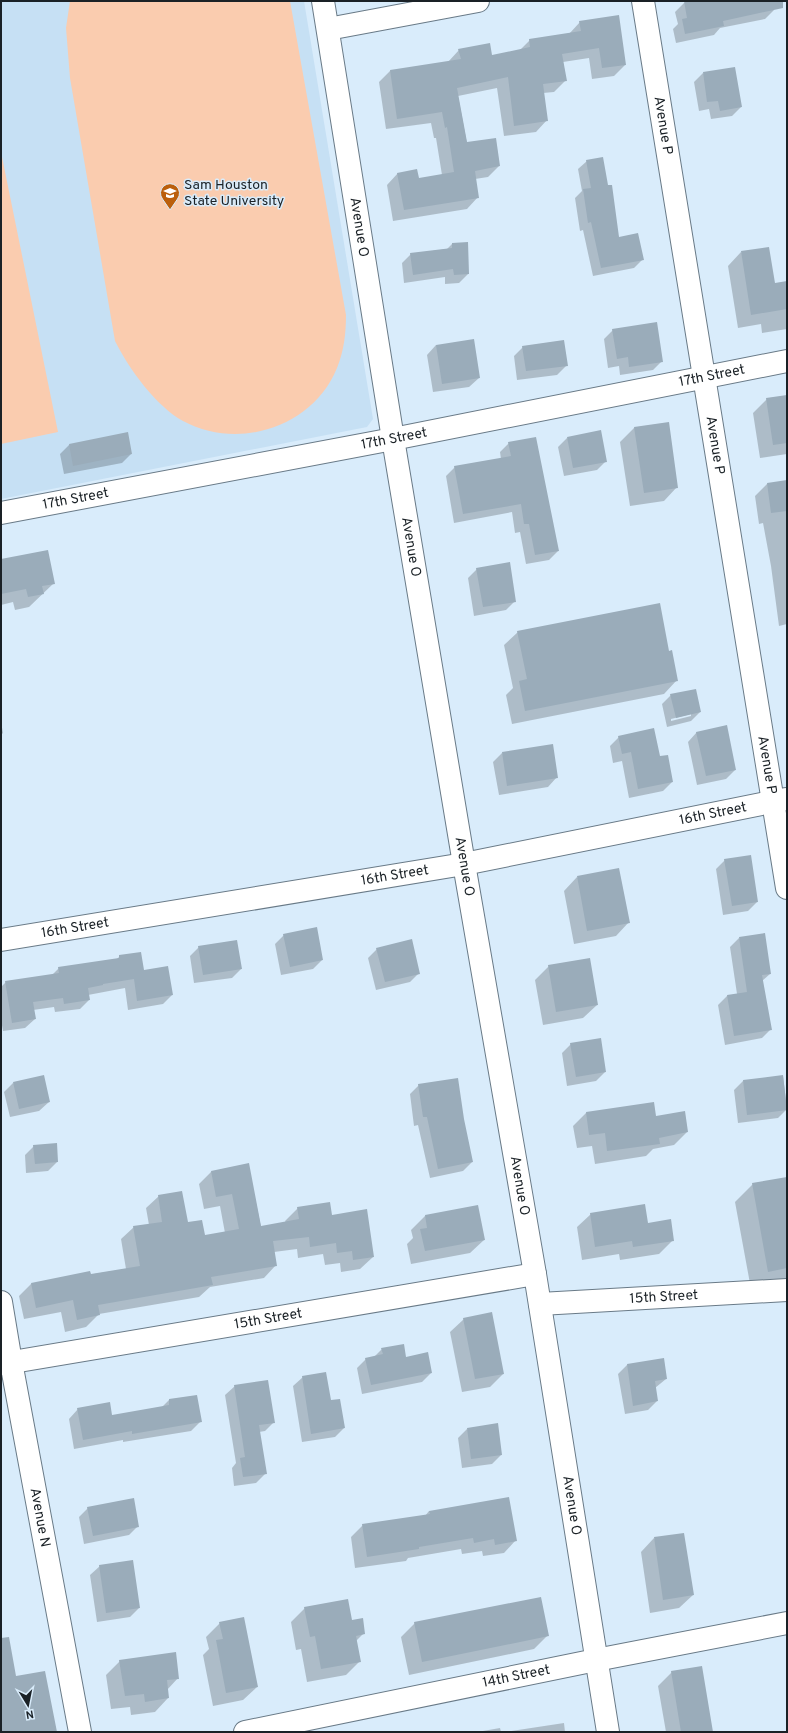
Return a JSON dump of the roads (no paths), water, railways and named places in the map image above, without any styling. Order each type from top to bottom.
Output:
[{"type":"street","name":"Avenue O","points":[[323,1],[393,439],[464,864],[540,1304],[608,1732]]},
{"type":"street","points":[[328,29],[478,1]]},
{"type":"street","name":"Avenue P","points":[[643,1],[704,378],[780,800],[787,888]]},
{"type":"street","name":"17th Street","points":[[1,513],[393,439],[787,361]]},
{"type":"street","name":"16th Street","points":[[1,940],[464,864],[780,800]]},
{"type":"street","name":"15th Street","points":[[6,1363],[535,1274]]},
{"type":"street","name":"15th Street","points":[[540,1304],[787,1290]]},
{"type":"street","name":"Avenue N","points":[[1,1302],[6,1363],[80,1732]]},
{"type":"street","name":"14th Street","points":[[245,1732],[596,1660],[787,1623]]},
{"type":"place","name":"Sam Houston State University","points":[[170,210]]}]
